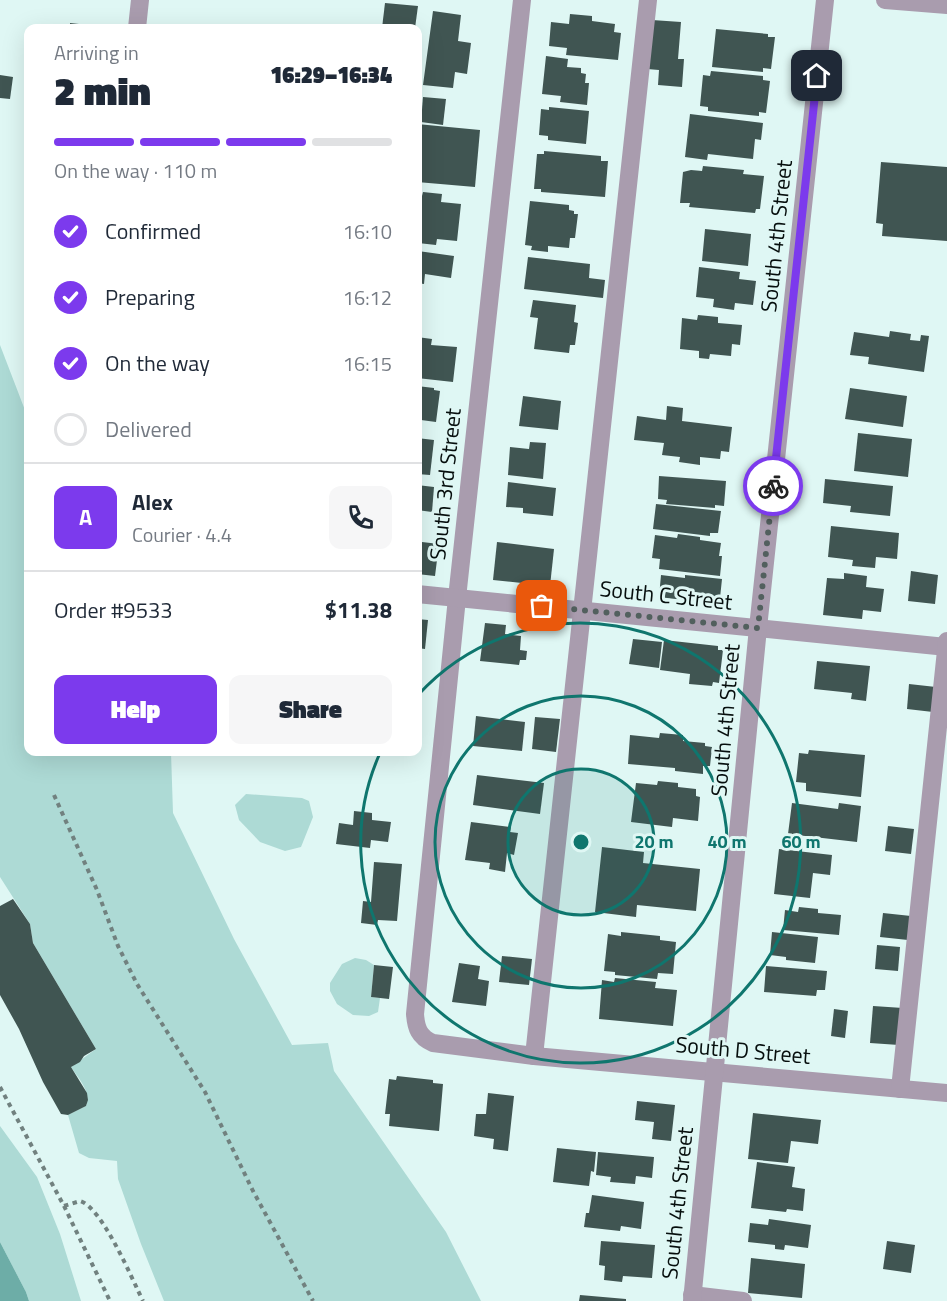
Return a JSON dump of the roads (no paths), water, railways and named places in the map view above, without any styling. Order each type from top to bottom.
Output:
[{"type":"street","points":[[137,24],[140,0]]},
{"type":"street","name":"South 3rd Street","points":[[522,0],[457,598],[415,1024],[419,1034],[425,1040],[433,1043],[534,1056]]},
{"type":"street","points":[[534,1056],[648,0]]},
{"type":"street","name":"South 4th Street","points":[[692,1298],[758,628],[825,0]]},
{"type":"street","points":[[885,0],[947,5]]},
{"type":"street","name":"South C Street","points":[[422,594],[947,647]]},
{"type":"street","points":[[900,1089],[947,642]]},
{"type":"street","name":"South D Street","points":[[534,1056],[947,1093]]},
{"type":"street","points":[[692,1298],[743,1301]]}]
